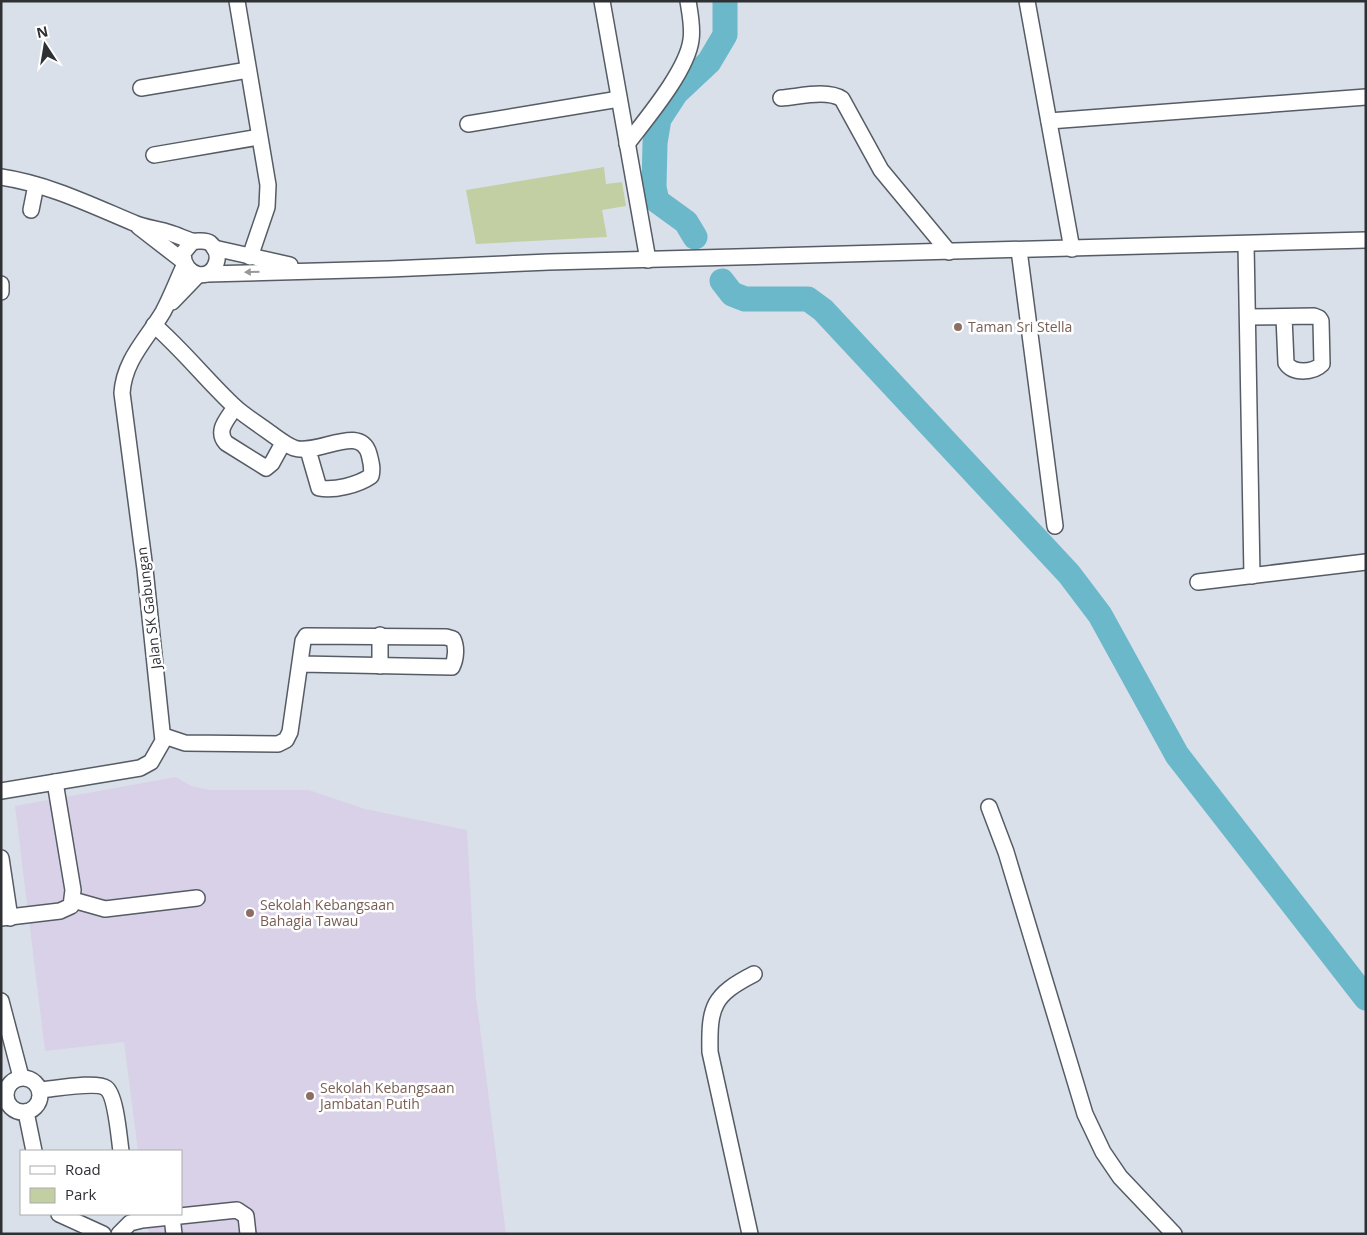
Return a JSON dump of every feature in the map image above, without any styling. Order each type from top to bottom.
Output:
[{"type":"street","points":[[237,1],[268,185],[267,207],[250,257]]},
{"type":"street","points":[[602,1],[648,260]]},
{"type":"street","points":[[627,144],[674,78],[686,56],[691,42],[692,29],[688,1]]},
{"type":"street","points":[[1027,1],[1072,249]]},
{"type":"street","points":[[141,88],[248,70]]},
{"type":"street","points":[[781,98],[836,95],[842,99],[881,170],[949,252]]},
{"type":"street","points":[[1049,122],[1366,97]]},
{"type":"street","points":[[468,124],[619,99]]},
{"type":"street","points":[[154,155],[259,137]]},
{"type":"street","points":[[1,177],[36,185],[136,224],[164,230],[193,242],[205,241],[214,248],[318,272]]},
{"type":"street","points":[[31,210],[36,185]]},
{"type":"street","points":[[136,224],[184,264],[190,272],[202,274],[1366,240]]},
{"type":"street","points":[[184,264],[185,248],[193,242]]},
{"type":"street","points":[[1246,244],[1252,576]]},
{"type":"street","points":[[202,274],[217,262],[214,248]]},
{"type":"street","points":[[1019,250],[1055,526]]},
{"type":"street","name":"Jalan SK Gabungan","points":[[164,739],[122,393],[123,377],[129,364],[164,310],[184,264]]},
{"type":"street","name":"Jalan SK Gabungan","points":[[164,310],[202,274]]},
{"type":"street","points":[[1,284],[1,292]]},
{"type":"street","points":[[1248,317],[1284,317]]},
{"type":"street","points":[[154,325],[174,342],[235,408],[283,443],[295,448],[308,450],[354,439],[367,446],[373,468],[371,476],[366,480],[328,490],[319,488],[308,450]]},
{"type":"street","points":[[235,408],[220,432],[221,437],[226,443],[266,468],[272,463],[283,443]]},
{"type":"street","points":[[1198,582],[1366,562]]},
{"type":"street","points":[[1,791],[140,768],[151,762],[164,739],[185,743],[278,744],[286,740],[290,732],[303,641],[306,636],[380,635],[446,637],[453,639],[455,643],[455,661],[452,667],[301,664]]},
{"type":"street","points":[[380,635],[380,666]]},
{"type":"street","points":[[1,858],[6,918],[60,910],[71,906],[73,900],[55,782]]},
{"type":"street","points":[[989,807],[1006,852],[1085,1114],[1104,1152],[1120,1177],[1174,1234]]},
{"type":"street","points":[[73,900],[106,909],[197,898]]},
{"type":"street","points":[[750,1234],[710,1052],[709,1023],[716,1001],[730,986],[754,974]]},
{"type":"street","points":[[1,1001],[21,1078]]},
{"type":"street","points":[[21,1078],[34,1081],[40,1090],[41,1096],[36,1106],[26,1112],[15,1110],[10,1106],[6,1096],[9,1084],[21,1078]]},
{"type":"street","points":[[40,1090],[96,1084],[107,1088],[113,1097],[121,1150]]},
{"type":"street","points":[[26,1112],[34,1150]]},
{"type":"street","points":[[119,1234],[129,1218],[172,1217],[237,1210],[246,1216],[248,1234]]},
{"type":"street","points":[[61,1215],[103,1234]]},
{"type":"street","points":[[172,1217],[174,1234]]},
{"type":"shaded area","points":[[176,777],[191,786],[210,790],[309,790],[365,809],[467,830],[476,996],[506,1234],[149,1234],[146,1215],[182,1215],[182,1150],[138,1150],[124,1042],[45,1051],[15,806]]},
{"type":"green space","points":[[604,167],[606,184],[622,182],[626,206],[602,210],[607,237],[476,244],[466,190]]},
{"type":"waterway","points":[[695,237],[686,222],[657,201],[654,187],[655,143],[659,119],[676,93],[709,62],[725,35],[725,1]]},
{"type":"waterway","points":[[722,281],[732,294],[745,299],[808,299],[823,310],[1069,574],[1100,615],[1177,755],[1366,998]]},
{"type":"place","name":"Taman Sri Stella","points":[[958,327]]},
{"type":"place","name":"Sekolah Kebangsaan Bahagia Tawau","points":[[250,913]]},
{"type":"place","name":"Sekolah Kebangsaan Jambatan Putih","points":[[310,1096]]}]
